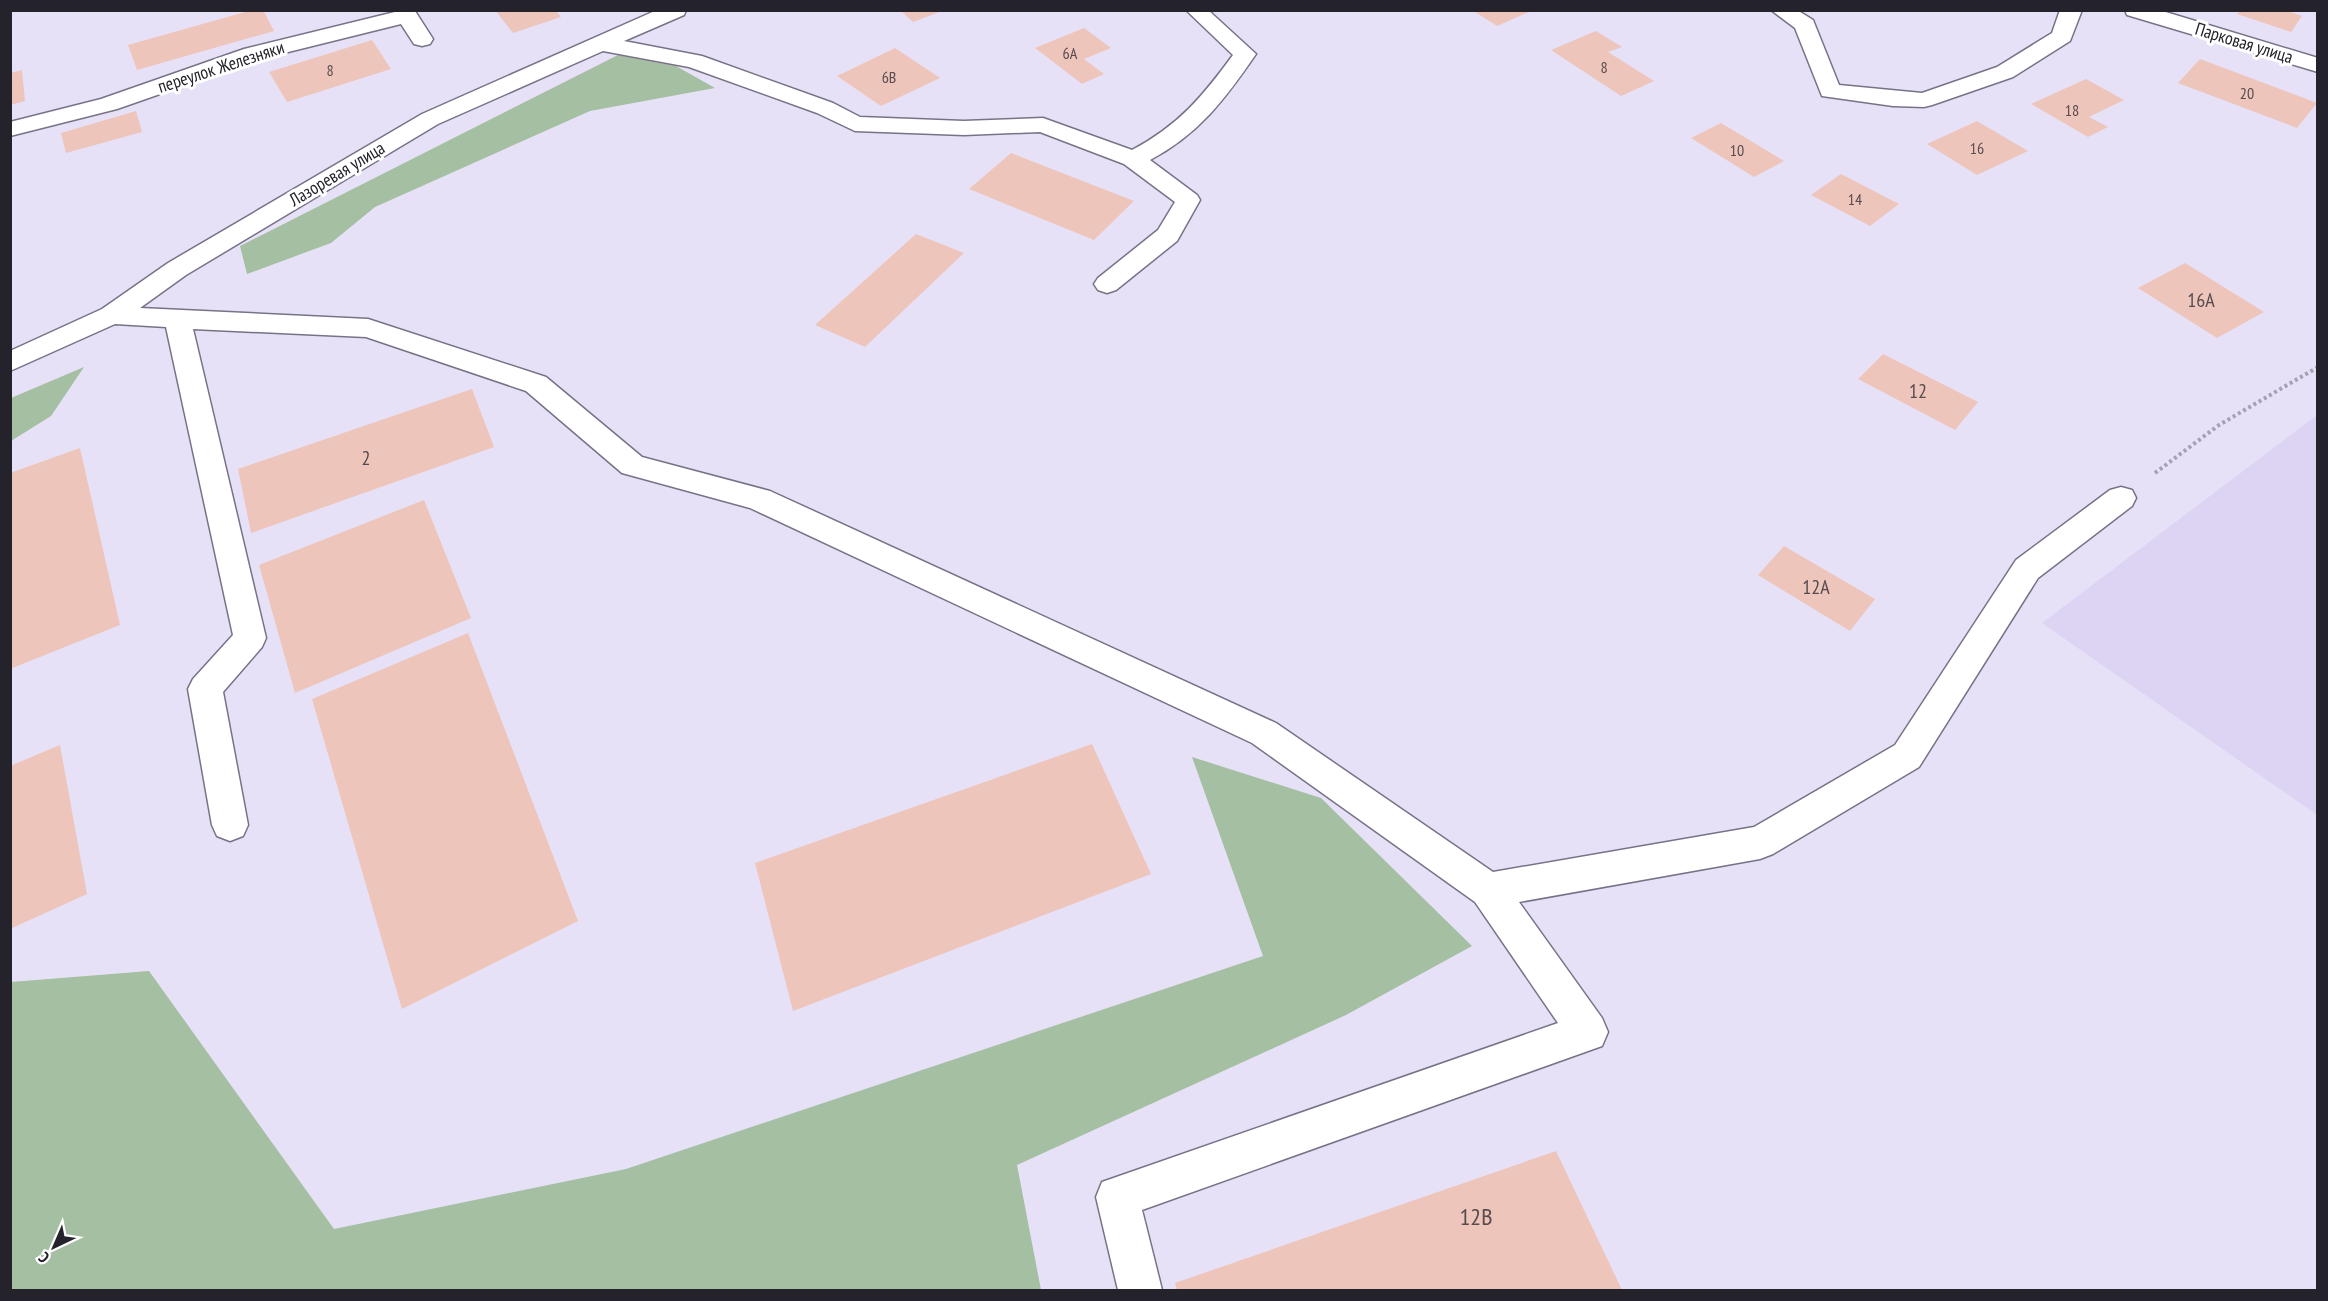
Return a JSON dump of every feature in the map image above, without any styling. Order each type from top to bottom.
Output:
[{"type":"street","name":"Лазоревая улица","points":[[10,362],[112,315],[177,269],[430,119],[676,10]]},
{"type":"street","points":[[1133,159],[1167,141],[1211,101],[1245,54],[1196,10]]},
{"type":"street","points":[[1781,10],[1805,25],[1830,91],[1893,99],[1924,100],[2005,72],[2062,36],[2071,10]]},
{"type":"street","name":"Парковая улица","points":[[2135,10],[2318,65]]},
{"type":"street","name":"переулок Железняки","points":[[10,129],[109,104],[252,54],[407,16],[422,39]]},
{"type":"street","points":[[598,44],[694,61],[825,108],[855,124],[964,128],[1043,125],[1133,159],[1188,200],[1168,236],[1107,284]]},
{"type":"street","points":[[112,315],[368,328],[536,384],[632,465],[759,499],[1264,733],[1488,890],[1588,1032],[1117,1197],[1140,1290]]},
{"type":"street","points":[[177,319],[250,638],[205,689],[230,825]]},
{"type":"street","points":[[1488,890],[1760,842],[1907,756],[2027,569],[2121,498]]},
{"type":"path","points":[[2121,498],[2219,425],[2318,367]]},
{"type":"shaded area","points":[[2317,415],[2317,815],[2042,623]]},
{"type":"green space","points":[[618,55],[676,66],[715,88],[590,111],[375,207],[331,243],[247,274],[240,246]]},
{"type":"green space","points":[[84,367],[51,416],[11,441],[11,398]]},
{"type":"green space","points":[[1192,757],[1321,798],[1472,946],[1346,1015],[1017,1165],[1041,1290],[11,1290],[11,982],[149,971],[334,1229],[626,1169],[1263,956]]},
{"type":"building","points":[[252,10],[263,10],[274,31],[137,70],[128,45]]},
{"type":"building","points":[[495,10],[555,10],[561,17],[513,33]]},
{"type":"building","points":[[900,10],[942,10],[942,11],[913,22]]},
{"type":"building","points":[[1472,10],[1526,10],[1529,12],[1497,26]]},
{"type":"building","points":[[2240,10],[2285,10],[2302,16],[2291,32],[2237,14]]},
{"type":"building","points":[[1084,28],[1111,48],[1084,59],[1104,74],[1082,84],[1035,48]]},
{"type":"building","points":[[1596,31],[1622,47],[1608,52],[1654,81],[1621,96],[1551,50]]},
{"type":"building","points":[[372,40],[391,69],[287,102],[269,72]]},
{"type":"building","points":[[895,48],[940,78],[881,106],[837,76]]},
{"type":"building","points":[[2200,59],[2317,103],[2297,128],[2178,83]]},
{"type":"building","points":[[22,70],[25,101],[10,105],[10,73]]},
{"type":"building","points":[[2086,79],[2124,100],[2089,117],[2108,127],[2088,137],[2031,104]]},
{"type":"building","points":[[136,111],[142,132],[66,153],[61,133]]},
{"type":"building","points":[[1977,121],[2028,151],[1977,175],[1927,144]]},
{"type":"building","points":[[1721,123],[1784,161],[1754,177],[1691,138]]},
{"type":"building","points":[[1011,153],[1134,201],[1094,240],[969,189]]},
{"type":"building","points":[[1841,174],[1899,204],[1870,226],[1811,195]]},
{"type":"building","points":[[916,234],[964,253],[865,347],[815,325]]},
{"type":"building","points":[[2185,263],[2264,312],[2217,338],[2138,288]]},
{"type":"building","points":[[1883,354],[1978,402],[1955,430],[1858,379]]},
{"type":"building","points":[[472,389],[494,447],[251,533],[238,469]]},
{"type":"building","points":[[80,448],[120,625],[10,669],[10,473]]},
{"type":"building","points":[[424,500],[471,618],[295,693],[259,565]]},
{"type":"building","points":[[1784,546],[1875,599],[1850,631],[1758,575]]},
{"type":"building","points":[[468,633],[578,921],[402,1009],[312,699]]},
{"type":"building","points":[[1092,744],[1151,874],[793,1011],[755,863]]},
{"type":"building","points":[[60,745],[87,894],[10,929],[10,766]]},
{"type":"building","points":[[1556,1151],[1622,1290],[1177,1290],[1175,1283]]}]
